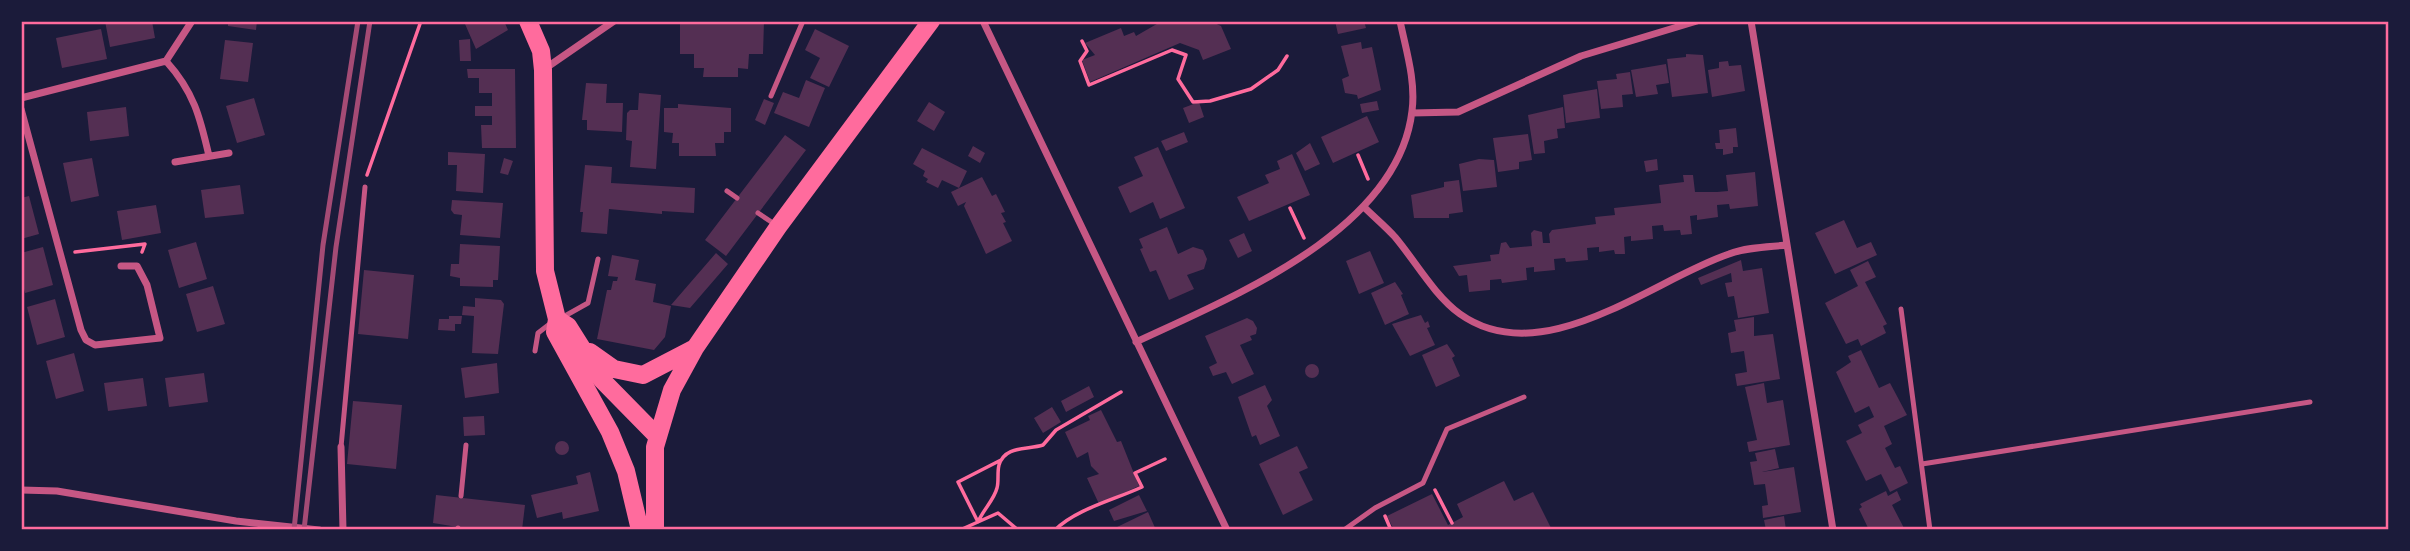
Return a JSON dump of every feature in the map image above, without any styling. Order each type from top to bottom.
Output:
[{"type":"main road","points":[[528,21],[541,51],[543,70],[545,271],[557,319],[555,332],[603,417],[621,457],[640,530]]},
{"type":"main road","points":[[655,530],[654,458],[657,436],[669,398],[695,348],[778,227],[931,21]]},
{"type":"main road","points":[[557,319],[568,326],[603,380],[657,436]]},
{"type":"main road","points":[[580,342],[606,365],[643,375],[695,348]]},
{"type":"street","points":[[21,97],[166,61],[192,21]]},
{"type":"street","points":[[543,70],[614,21]]},
{"type":"street","points":[[983,21],[1068,193],[1227,530]]},
{"type":"street","points":[[1136,342],[1199,312],[1304,255],[1364,207],[1395,163],[1412,113],[1412,81],[1400,21]]},
{"type":"street","points":[[1412,113],[1458,112],[1580,56],[1697,21]]},
{"type":"street","points":[[1751,21],[1833,530]]},
{"type":"street","points":[[166,61],[186,84],[196,104],[209,156]]},
{"type":"street","points":[[21,109],[77,318],[86,340],[105,346],[160,338],[148,285],[137,266],[121,266]]},
{"type":"street","points":[[176,162],[229,153]]},
{"type":"street","points":[[1364,207],[1394,235],[1457,312],[1477,324],[1502,331],[1528,332],[1590,319],[1629,304],[1700,265],[1732,253],[1787,246]]},
{"type":"street","points":[[341,447],[343,530]]},
{"type":"street","points":[[21,490],[69,492],[236,521],[319,530]]},
{"type":"lane","points":[[771,96],[803,21]]},
{"type":"lane","points":[[341,447],[365,187]]},
{"type":"lane","points":[[727,191],[737,198]]},
{"type":"lane","points":[[758,213],[778,227]]},
{"type":"lane","points":[[535,351],[538,333],[557,319],[588,303],[598,258]]},
{"type":"lane","points":[[1901,309],[1930,530]]},
{"type":"lane","points":[[1344,530],[1375,508],[1423,482],[1447,429],[1524,397]]},
{"type":"lane","points":[[1922,464],[2310,402]]},
{"type":"lane","points":[[461,496],[466,445]]},
{"type":"path","points":[[365,187],[369,166],[421,21]]},
{"type":"path","points":[[1082,41],[1087,51],[1080,61],[1089,85],[1172,50],[1186,55],[1178,80],[1193,102],[1210,101],[1251,89],[1278,70],[1287,55]]},
{"type":"path","points":[[1358,155],[1370,183]]},
{"type":"path","points":[[1290,208],[1305,238]]},
{"type":"path","points":[[73,253],[145,244],[137,266]]},
{"type":"path","points":[[978,522],[958,482],[1020,448],[1043,445],[1056,430],[1121,392]]},
{"type":"path","points":[[1055,530],[1070,515],[1096,508],[1142,488],[1135,473],[1165,459]]},
{"type":"path","points":[[978,522],[998,486],[1002,460]]},
{"type":"path","points":[[1434,490],[1452,523]]},
{"type":"path","points":[[960,530],[998,513],[1018,530]]},
{"type":"path","points":[[1384,514],[1391,530]]},
{"type":"building","points":[[105,21],[152,21],[155,38],[110,47]]},
{"type":"building","points":[[228,21],[257,21],[256,30],[228,26]]},
{"type":"building","points":[[471,21],[504,21],[508,30],[476,49],[465,24]]},
{"type":"building","points":[[680,21],[764,21],[763,54],[749,54],[748,69],[738,68],[738,77],[703,77],[704,68],[694,68],[694,54],[680,54]]},
{"type":"building","points":[[1162,21],[1210,21],[1221,26],[1231,49],[1203,60],[1199,50],[1180,43],[1090,82],[1082,60],[1095,55],[1085,43],[1121,28],[1124,36],[1134,32],[1136,36]]},
{"type":"building","points":[[1335,21],[1364,21],[1366,28],[1338,34]]},
{"type":"building","points":[[101,29],[107,59],[62,68],[56,38]]},
{"type":"building","points":[[815,29],[849,46],[829,87],[810,78],[820,58],[805,50]]},
{"type":"building","points":[[470,39],[471,61],[460,61],[459,40]]},
{"type":"building","points":[[225,40],[253,43],[248,82],[220,79]]},
{"type":"building","points":[[1361,42],[1362,49],[1372,47],[1381,90],[1358,99],[1357,95],[1345,93],[1342,79],[1349,76],[1341,46]]},
{"type":"building","points":[[1686,54],[1703,55],[1708,93],[1672,97],[1667,59],[1686,57]]},
{"type":"building","points":[[1728,61],[1729,66],[1741,65],[1745,91],[1712,97],[1708,70],[1719,68],[1719,62]]},
{"type":"building","points":[[1666,64],[1669,83],[1656,85],[1658,94],[1636,97],[1631,70]]},
{"type":"building","points":[[467,69],[515,69],[516,148],[482,148],[481,125],[492,125],[492,116],[475,116],[475,106],[492,106],[492,93],[479,93],[479,78],[468,78]]},
{"type":"building","points":[[1630,72],[1633,94],[1622,95],[1623,107],[1601,109],[1597,81],[1617,79],[1616,74]]},
{"type":"building","points":[[806,80],[825,88],[809,127],[774,113],[783,92],[799,98]]},
{"type":"building","points":[[586,83],[607,84],[606,103],[623,103],[622,132],[587,130],[587,120],[582,120]]},
{"type":"building","points":[[1597,89],[1600,118],[1566,123],[1563,95]]},
{"type":"building","points":[[639,93],[661,95],[656,169],[630,167],[632,141],[626,140],[627,113],[630,110],[638,110]]},
{"type":"building","points":[[254,98],[265,135],[237,143],[226,106]]},
{"type":"building","points":[[764,99],[774,103],[765,125],[755,120]]},
{"type":"building","points":[[1377,101],[1379,110],[1362,113],[1360,104]]},
{"type":"building","points":[[929,102],[945,112],[934,131],[917,121]]},
{"type":"building","points":[[1199,102],[1204,117],[1189,123],[1183,108]]},
{"type":"building","points":[[678,104],[731,108],[731,132],[724,132],[724,143],[715,143],[716,156],[679,156],[679,143],[672,143],[673,133],[664,132],[664,108],[678,108]]},
{"type":"building","points":[[126,107],[129,136],[90,141],[87,112]]},
{"type":"building","points":[[1563,107],[1565,128],[1557,129],[1558,138],[1544,141],[1545,153],[1534,154],[1528,115]]},
{"type":"building","points":[[1367,116],[1379,142],[1333,163],[1321,137]]},
{"type":"building","points":[[1736,128],[1738,147],[1733,147],[1733,153],[1723,155],[1723,149],[1716,149],[1715,143],[1720,143],[1719,130]]},
{"type":"building","points":[[1184,132],[1188,142],[1166,151],[1161,141]]},
{"type":"building","points":[[1528,134],[1532,160],[1519,162],[1519,169],[1498,172],[1493,138]]},
{"type":"building","points":[[785,135],[806,150],[726,256],[705,240]]},
{"type":"building","points":[[1310,143],[1320,164],[1305,171],[1296,153]]},
{"type":"building","points":[[973,146],[985,153],[980,163],[968,156]]},
{"type":"building","points":[[1158,147],[1185,208],[1160,219],[1153,202],[1130,213],[1118,187],[1143,176],[1134,157]]},
{"type":"building","points":[[922,148],[967,171],[959,188],[942,180],[938,188],[926,182],[928,179],[923,176],[925,171],[913,164]]},
{"type":"building","points":[[448,152],[485,154],[483,193],[456,191],[457,165],[448,165]]},
{"type":"building","points":[[1292,154],[1310,195],[1249,221],[1237,197],[1269,183],[1265,175],[1280,169],[1277,161]]},
{"type":"building","points":[[92,158],[99,196],[71,202],[63,163]]},
{"type":"building","points":[[504,158],[513,161],[508,175],[500,173]]},
{"type":"building","points":[[1479,159],[1494,160],[1497,187],[1463,191],[1459,164]]},
{"type":"building","points":[[1657,159],[1658,170],[1646,172],[1644,161]]},
{"type":"building","points":[[585,165],[612,167],[611,183],[695,188],[694,213],[662,211],[662,214],[609,209],[607,234],[581,232],[583,212],[580,212]]},
{"type":"building","points":[[1755,172],[1758,206],[1730,209],[1729,204],[1717,205],[1718,217],[1697,220],[1697,215],[1690,216],[1692,234],[1681,235],[1680,230],[1664,231],[1663,225],[1652,226],[1653,239],[1631,241],[1631,236],[1624,237],[1625,254],[1615,254],[1614,250],[1599,252],[1599,247],[1587,248],[1588,260],[1566,262],[1565,258],[1554,259],[1555,270],[1534,272],[1534,267],[1526,268],[1527,280],[1502,283],[1501,279],[1490,280],[1490,290],[1469,292],[1467,275],[1459,276],[1453,266],[1491,261],[1490,255],[1499,254],[1501,243],[1506,242],[1510,248],[1532,246],[1531,233],[1534,230],[1542,232],[1543,243],[1550,243],[1549,234],[1552,230],[1596,224],[1595,217],[1615,215],[1614,208],[1661,203],[1659,185],[1684,182],[1683,175],[1693,175],[1695,192],[1717,192],[1728,191],[1726,175]]},
{"type":"building","points":[[982,177],[992,196],[996,194],[1005,212],[1001,213],[1006,222],[1003,223],[1012,241],[986,254],[964,206],[966,202],[958,206],[951,192]]},
{"type":"building","points":[[1459,180],[1463,212],[1449,214],[1449,218],[1414,218],[1411,195],[1444,187],[1444,182]]},
{"type":"building","points":[[240,185],[244,214],[205,218],[201,190]]},
{"type":"building","points":[[29,196],[39,234],[21,239],[21,198]]},
{"type":"building","points":[[452,200],[503,203],[500,238],[460,235],[462,215],[454,214],[451,210]]},
{"type":"building","points":[[156,205],[161,233],[122,240],[117,211]]},
{"type":"building","points":[[1844,220],[1857,248],[1871,242],[1877,255],[1835,274],[1815,233]]},
{"type":"building","points":[[1167,227],[1178,254],[1193,247],[1203,250],[1207,259],[1204,269],[1187,275],[1194,289],[1169,300],[1156,270],[1150,272],[1140,249],[1143,248],[1139,239]]},
{"type":"building","points":[[1244,233],[1252,251],[1238,258],[1229,240]]},
{"type":"building","points":[[196,242],[207,279],[179,288],[168,250]]},
{"type":"building","points":[[460,244],[500,246],[498,280],[493,280],[493,287],[460,286],[460,278],[450,276],[451,264],[459,264]]},
{"type":"building","points":[[43,247],[53,285],[25,293],[21,277],[21,253]]},
{"type":"building","points":[[1370,251],[1384,283],[1359,294],[1346,261]]},
{"type":"building","points":[[716,253],[728,264],[690,308],[671,305]]},
{"type":"building","points":[[612,255],[639,260],[635,280],[656,284],[653,302],[671,306],[665,337],[654,350],[597,339],[607,290],[611,290],[613,281],[617,281],[618,277],[608,276]]},
{"type":"building","points":[[1741,260],[1743,271],[1762,268],[1769,313],[1738,318],[1734,296],[1728,297],[1725,283],[1732,282],[1731,273],[1701,285],[1698,278]]},
{"type":"building","points":[[1868,261],[1876,277],[1865,282],[1887,324],[1883,326],[1886,333],[1861,346],[1858,339],[1846,344],[1825,303],[1858,286],[1850,270]]},
{"type":"building","points":[[364,270],[414,275],[408,339],[358,334]]},
{"type":"building","points":[[1395,282],[1403,294],[1401,295],[1409,314],[1385,325],[1371,293]]},
{"type":"building","points":[[213,286],[225,324],[197,332],[186,294]]},
{"type":"building","points":[[475,298],[501,300],[504,304],[498,354],[472,353],[474,316],[462,315],[463,306],[475,307]]},
{"type":"building","points":[[55,299],[65,337],[37,345],[27,307]]},
{"type":"building","points":[[1421,315],[1425,323],[1428,321],[1430,327],[1427,328],[1435,345],[1410,356],[1392,324]]},
{"type":"building","points":[[449,316],[462,316],[461,324],[455,324],[455,331],[438,330],[439,319],[449,319]]},
{"type":"building","points":[[1754,317],[1754,336],[1773,334],[1780,379],[1737,386],[1735,374],[1747,372],[1744,351],[1731,353],[1728,333],[1736,331],[1734,320]]},
{"type":"building","points":[[1247,318],[1253,321],[1257,328],[1256,334],[1250,336],[1252,340],[1240,345],[1254,374],[1232,384],[1226,372],[1213,376],[1209,367],[1217,363],[1205,336]]},
{"type":"building","points":[[1447,344],[1455,356],[1452,358],[1460,376],[1436,387],[1422,355]]},
{"type":"building","points":[[1861,350],[1879,388],[1890,383],[1907,415],[1884,426],[1892,444],[1885,448],[1895,468],[1900,466],[1908,483],[1890,492],[1881,474],[1866,481],[1846,441],[1862,433],[1858,425],[1874,417],[1869,406],[1855,413],[1836,372],[1851,362],[1848,356]]},
{"type":"building","points":[[74,353],[84,391],[56,399],[46,361]]},
{"type":"building","points":[[497,363],[499,393],[465,398],[461,368]]},
{"type":"building","points":[[1309,364],[1315,364],[1319,371],[1315,378],[1309,378],[1305,374],[1305,368]]},
{"type":"building","points":[[204,373],[208,402],[169,407],[165,378]]},
{"type":"building","points":[[143,378],[147,406],[108,411],[104,383]]},
{"type":"building","points":[[1764,383],[1767,403],[1783,400],[1790,445],[1749,452],[1747,442],[1757,440],[1745,387]]},
{"type":"building","points":[[1265,385],[1272,400],[1267,406],[1280,436],[1260,445],[1256,435],[1252,437],[1238,397]]},
{"type":"building","points":[[1089,386],[1094,397],[1066,412],[1061,401]]},
{"type":"building","points":[[353,401],[402,405],[396,469],[347,464]]},
{"type":"building","points":[[1052,407],[1061,422],[1043,433],[1034,418]]},
{"type":"building","points":[[1101,410],[1117,442],[1121,441],[1139,486],[1099,504],[1087,478],[1099,474],[1091,466],[1088,452],[1077,458],[1065,432],[1090,420],[1088,416]]},
{"type":"building","points":[[484,416],[485,435],[464,436],[463,417]]},
{"type":"building","points":[[562,441],[567,443],[567,453],[562,455],[557,453],[555,448],[557,443]]},
{"type":"building","points":[[1297,446],[1308,468],[1299,472],[1313,500],[1283,515],[1259,464]]},
{"type":"building","points":[[1775,449],[1779,468],[1762,472],[1794,467],[1801,512],[1763,518],[1762,506],[1768,505],[1765,484],[1754,485],[1750,462],[1757,461],[1755,453]]},
{"type":"building","points":[[590,472],[599,511],[563,519],[562,512],[537,518],[531,495],[578,484],[576,476]]},
{"type":"building","points":[[1504,481],[1514,501],[1533,492],[1552,530],[1394,530],[1387,516],[1432,494],[1448,525],[1463,517],[1457,504]]},
{"type":"building","points":[[1886,491],[1888,496],[1897,491],[1901,500],[1892,505],[1905,530],[1869,530],[1859,509],[1862,507],[1860,504]]},
{"type":"building","points":[[436,495],[525,505],[522,530],[477,527],[476,530],[433,523]]},
{"type":"building","points":[[1139,495],[1147,511],[1114,521],[1109,510]]},
{"type":"building","points":[[1148,512],[1156,530],[1116,530],[1115,528]]},
{"type":"building","points":[[1784,516],[1786,530],[1766,530],[1764,520]]},
{"type":"railway","points":[[294,530],[323,245],[358,21]]},
{"type":"railway","points":[[304,530],[336,247],[370,21]]}]
